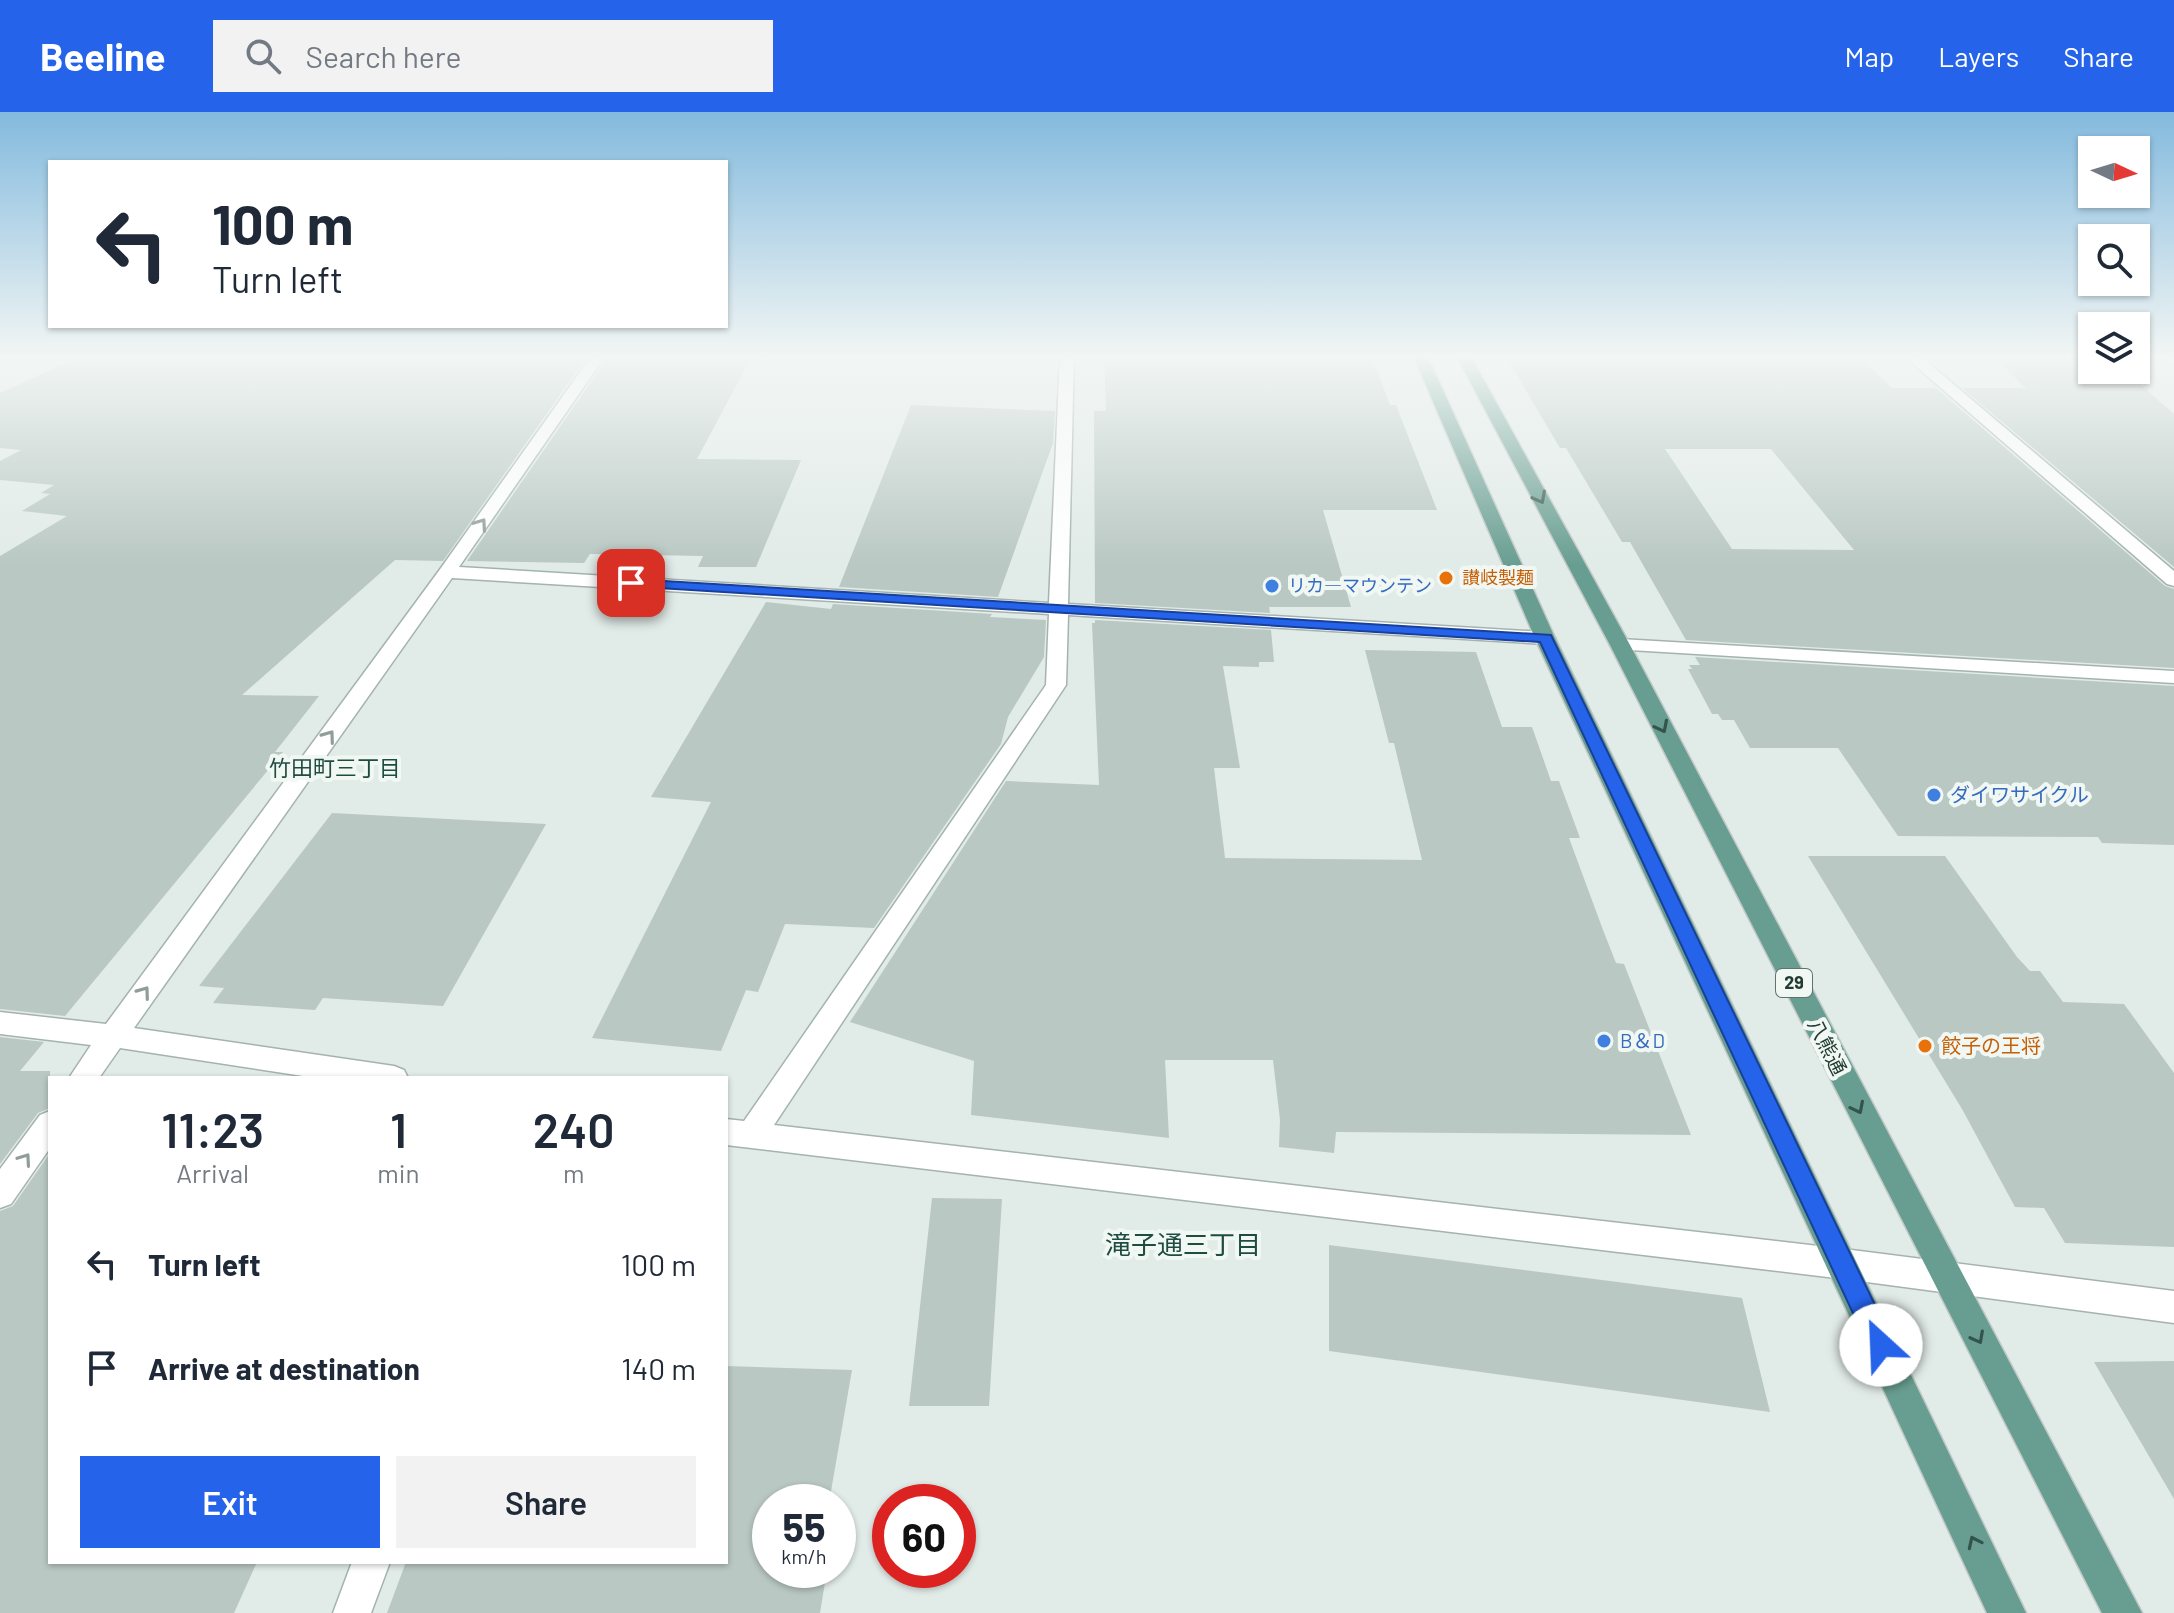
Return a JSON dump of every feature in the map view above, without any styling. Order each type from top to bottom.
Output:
[{"type":"main road","points":[[1451,425],[1545,638],[2007,1613]]},
{"type":"main road","name":"八熊通","points":[[1501,425],[1620,645],[1946,1278],[2123,1613]]},
{"type":"street","points":[[84,1076],[550,425]]},
{"type":"street","points":[[1065,425],[1056,685],[738,1134],[1844,1264],[2174,1307]]},
{"type":"street","points":[[1992,425],[2174,580]]},
{"type":"street","points":[[447,572],[1545,638]]},
{"type":"street","points":[[1620,645],[2174,677]]},
{"type":"street","points":[[0,1023],[112,1036],[381,1076]]},
{"type":"street","points":[[0,1194],[48,1127]]},
{"type":"street","points":[[352,1613],[370,1564]]},
{"type":"building","points":[[0,425],[539,425],[443,561],[395,560],[242,695],[319,696],[275,752],[283,752],[65,1016],[0,1009],[0,556],[67,516],[22,511],[50,494],[41,493],[54,485],[0,480],[0,461],[21,450],[0,448]]},
{"type":"building","points":[[561,425],[715,425],[697,459],[801,460],[756,567],[698,567],[703,556],[590,554],[584,563],[467,561]]},
{"type":"building","points":[[903,425],[1054,425],[1053,443],[998,597],[839,587]]},
{"type":"building","points":[[1094,425],[1404,425],[1437,510],[1323,510],[1351,607],[1269,607],[1270,613],[1095,603]]},
{"type":"building","points":[[1546,425],[1979,425],[2165,586],[2174,589],[2174,668],[1686,640],[1630,542],[1622,542],[1566,448],[1560,448]],"holes":[[[1665,449],[1771,449],[1854,550],[1732,549]]]},
{"type":"building","points":[[2006,425],[2174,425],[2174,567]]},
{"type":"building","points":[[766,602],[831,609],[833,604],[1046,620],[1044,657],[1008,717],[1001,744],[874,928],[785,924],[758,992],[746,990],[721,1051],[592,1038],[711,802],[651,797]]},
{"type":"building","points":[[1095,620],[1271,630],[1274,662],[1259,662],[1259,667],[1223,666],[1240,768],[1214,768],[1225,858],[1422,860],[1394,743],[1389,743],[1365,650],[1476,652],[1502,727],[1532,727],[1551,781],[1559,781],[1580,838],[1569,838],[1603,930],[1616,963],[1624,964],[1691,1135],[1336,1132],[1334,1153],[1279,1147],[1280,1120],[1273,1060],[1165,1060],[1169,1138],[971,1115],[974,1061],[850,1022],[1006,781],[1099,785],[1092,623]]},
{"type":"building","points":[[1695,657],[2174,686],[2174,845],[2102,843],[2098,837],[1898,836],[1838,748],[1750,748],[1734,720],[1722,720],[1718,714],[1712,714],[1688,669],[1692,669],[1689,665],[1700,665]]},
{"type":"building","points":[[332,813],[546,824],[443,1006],[323,998],[315,1010],[213,1003],[224,988],[199,986]]},
{"type":"building","points":[[1808,856],[1945,856],[2017,957],[2030,971],[2040,971],[2063,1002],[2124,1004],[2174,1073],[2174,1247],[2065,1243],[2044,1208],[2015,1207],[1962,1109]]},
{"type":"building","points":[[0,1037],[44,1042],[20,1071],[50,1071],[48,1109],[38,1113],[0,1164]]},
{"type":"building","points":[[48,1156],[48,1564],[256,1564],[234,1613],[0,1613],[0,1211],[13,1206]]},
{"type":"building","points":[[932,1198],[1002,1199],[989,1406],[909,1406]]},
{"type":"building","points":[[1329,1245],[1742,1298],[1770,1412],[1329,1351]]},
{"type":"building","points":[[2174,1361],[2174,1499],[2094,1362]]},
{"type":"building","points":[[728,1366],[852,1370],[832,1484],[752,1484],[752,1588],[824,1588],[820,1613],[387,1613],[405,1564],[728,1564]]},
{"type":"place","name":"讃岐製麺","points":[[1446,578]]},
{"type":"place","name":"リカ―マウンテン","points":[[1272,586]]},
{"type":"place","name":"ダイワサイクル","points":[[1934,795]]},
{"type":"place","name":"B＆D","points":[[1604,1041]]},
{"type":"place","name":"餃子の王将","points":[[1925,1046]]},
{"type":"district","name":"竹田町三丁目","points":[[335,768]]},
{"type":"district","name":"滝子通三丁目","points":[[1183,1245]]},
{"type":"route","points":[[631,583],[1545,638],[1881,1345]]}]
